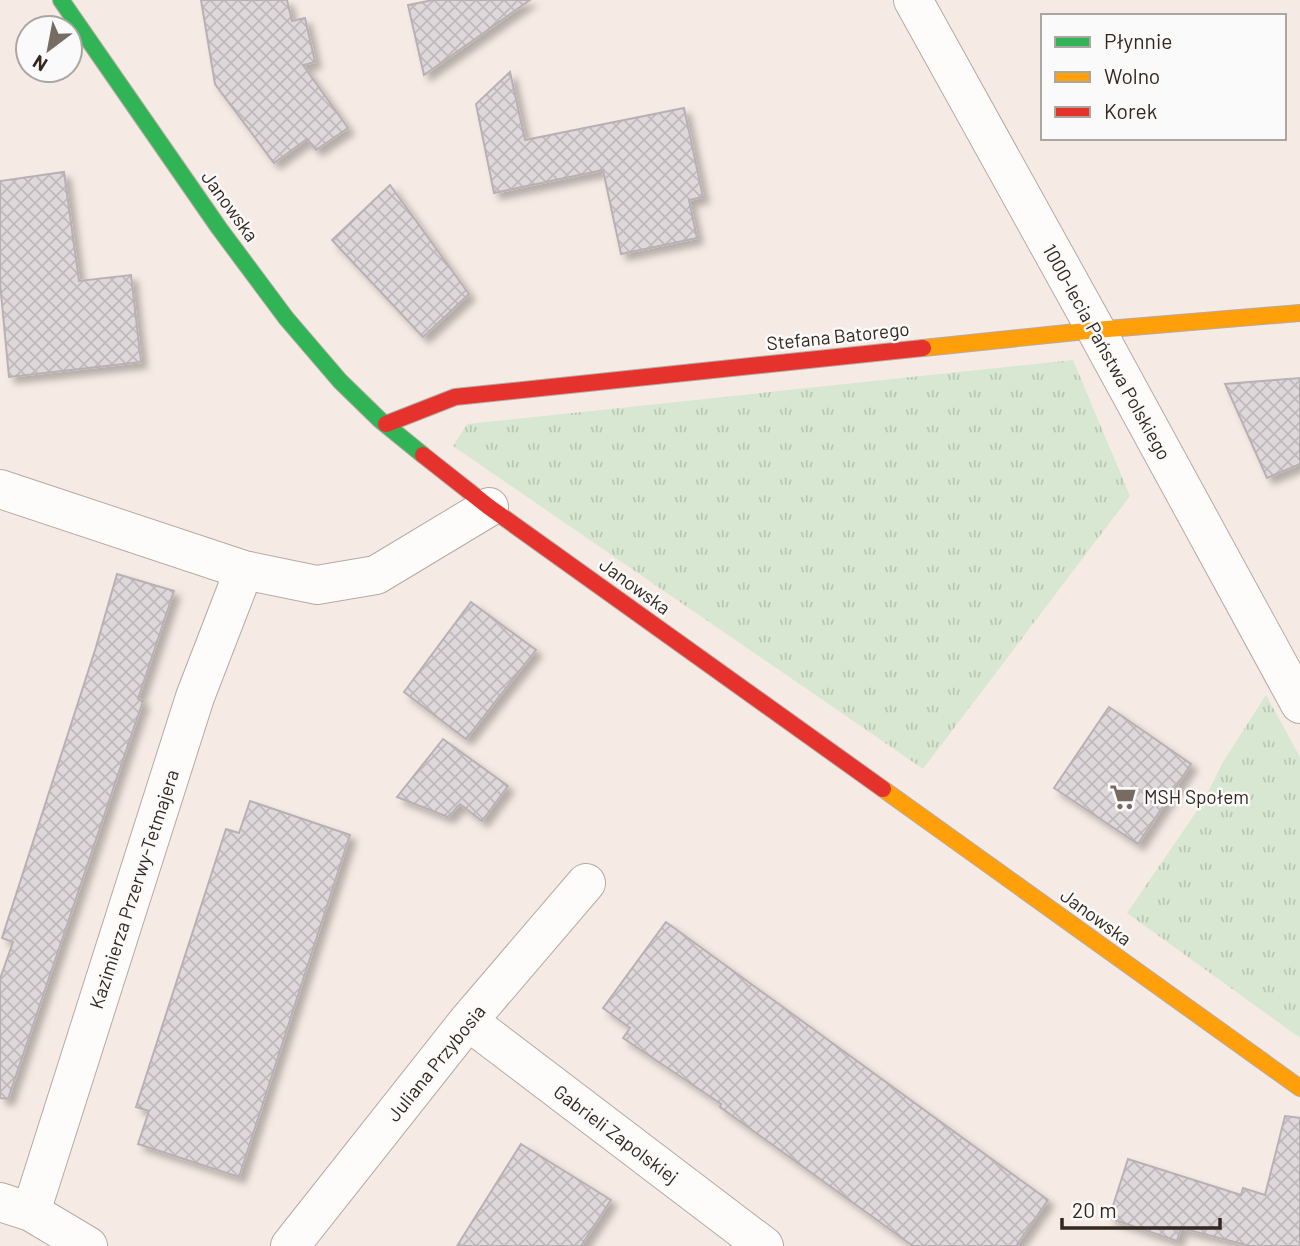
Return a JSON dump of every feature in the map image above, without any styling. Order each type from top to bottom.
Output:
[{"type":"street","name":"Janowska","points":[[61,0],[216,226],[323,362],[386,424],[489,507],[1300,1088]]},
{"type":"street","name":"1000-lecia Państwa Polskiego","points":[[913,0],[1300,704]]},
{"type":"street","name":"Stefana Batorego","points":[[386,424],[454,397],[1096,330],[1300,313]]},
{"type":"street","points":[[0,489],[244,570],[317,585],[376,575],[489,507]]},
{"type":"street","name":"Kazimierza Przerwy-Tetmajera","points":[[88,1246],[16,1207],[195,697],[244,570]]},
{"type":"street","name":"Juliana Przybosia","points":[[290,1246],[467,1021],[586,883]]},
{"type":"street","name":"Gabrieli Zapolskiej","points":[[467,1021],[764,1246]]},
{"type":"green space","points":[[1073,360],[1130,496],[923,769],[453,446],[467,424]]},
{"type":"green space","points":[[1266,695],[1300,757],[1300,1038],[1127,913],[1203,802],[1223,762]]},
{"type":"building","points":[[201,0],[287,0],[292,21],[305,18],[315,62],[303,65],[348,128],[316,150],[307,139],[274,163],[215,84]]},
{"type":"building","points":[[433,0],[530,0],[424,75],[408,5]]},
{"type":"building","points":[[510,72],[525,140],[684,108],[703,197],[689,200],[697,238],[621,254],[603,170],[494,193],[476,104]]},
{"type":"building","points":[[64,172],[79,281],[131,275],[141,362],[9,377],[0,283],[0,181]]},
{"type":"building","points":[[390,185],[469,294],[423,337],[332,240]]},
{"type":"building","points":[[1300,378],[1300,464],[1267,478],[1225,384]]},
{"type":"building","points":[[117,574],[174,591],[138,699],[143,701],[8,1099],[0,1098],[0,979],[13,942],[2,938]]},
{"type":"building","points":[[471,602],[536,650],[466,739],[404,692]]},
{"type":"building","points":[[1109,707],[1191,764],[1138,844],[1054,788]]},
{"type":"building","points":[[443,739],[508,786],[482,821],[460,804],[448,817],[397,797]]},
{"type":"building","points":[[250,801],[350,835],[239,1177],[138,1144],[149,1111],[136,1107],[226,829],[239,833]]},
{"type":"building","points":[[666,922],[1048,1200],[1016,1246],[913,1246],[720,1107],[721,1104],[623,1038],[630,1028],[603,1008]]},
{"type":"building","points":[[1285,1116],[1300,1118],[1300,1246],[1250,1246],[1181,1228],[1177,1241],[1109,1218],[1128,1159],[1241,1195],[1243,1188],[1265,1195]]},
{"type":"building","points":[[521,1144],[611,1200],[581,1246],[457,1246]]},
{"type":"traffic: fast","points":[[61,0],[219,228],[286,318],[340,381],[380,420],[423,455]]},
{"type":"traffic: slow","points":[[923,348],[1300,313]]},
{"type":"traffic: slow","points":[[883,789],[1300,1088]]},
{"type":"traffic: jam","points":[[386,424],[455,397],[923,348]]},
{"type":"traffic: jam","points":[[423,455],[489,507],[883,789]]},
{"type":"place","name":"MSH Społem","points":[[1123,797]]}]
